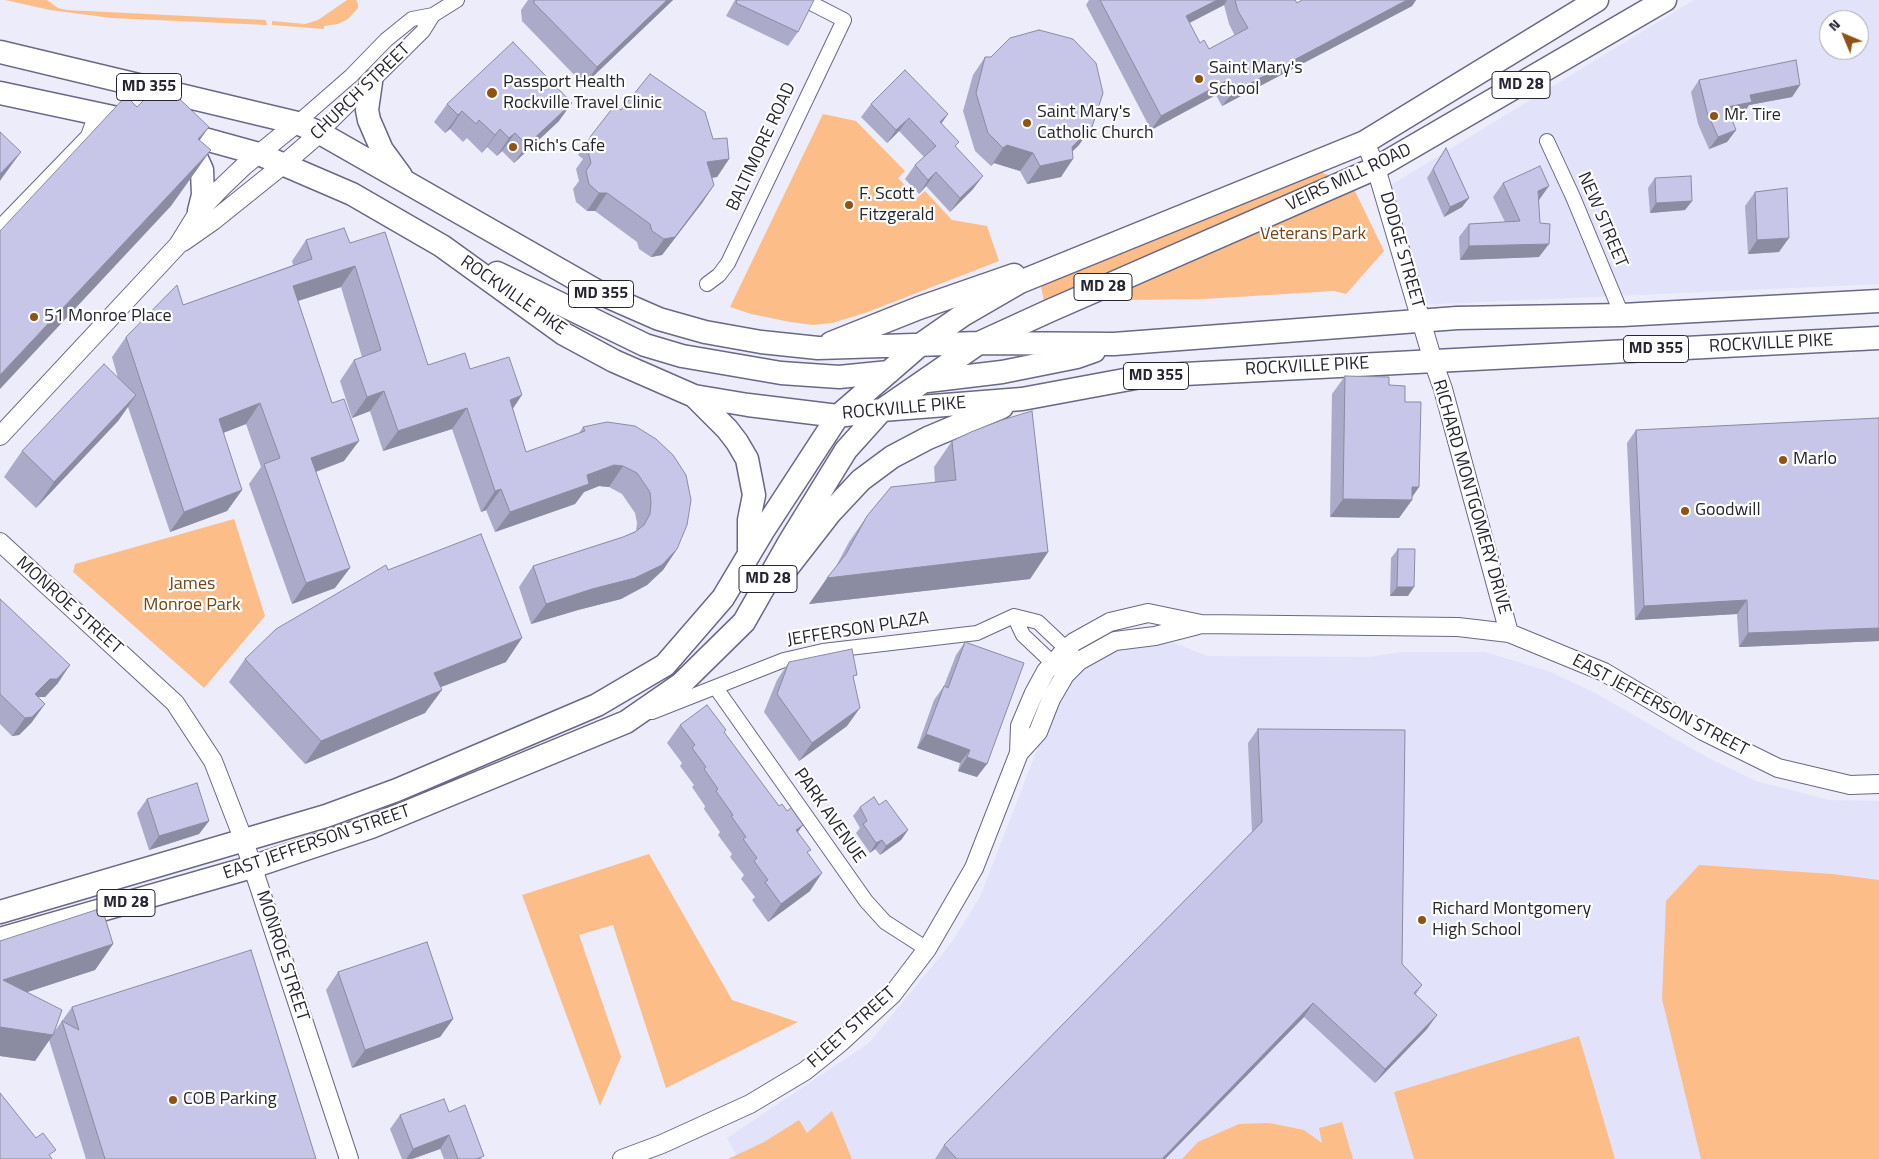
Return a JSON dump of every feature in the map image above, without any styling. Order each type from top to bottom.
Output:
[{"type":"main road","name":"VEIRS MILL ROAD","points":[[597,705],[665,665],[723,598],[749,553],[838,416],[920,345],[963,315],[1020,282],[1365,142],[1597,0]]},
{"type":"main road","name":"VEIRS MILL ROAD","points":[[626,722],[681,684],[744,622],[790,541],[846,450],[882,410],[922,382],[979,343],[1376,168],[1665,0]]},
{"type":"main road","name":"ROCKVILLE PIKE","points":[[0,52],[297,123],[320,132],[604,295],[659,319],[705,332],[760,342],[818,348],[979,343],[1114,344],[1457,318],[1622,315],[1879,301]]},
{"type":"main road","points":[[371,82],[367,110],[368,120],[382,150],[406,182]]},
{"type":"main road","name":"ROCKVILLE PIKE","points":[[0,93],[179,132],[259,154],[284,164],[352,194],[442,246],[564,334],[614,361],[694,396],[748,405],[838,416],[882,410],[1022,399],[1146,376],[1879,338]]},
{"type":"main road","points":[[179,132],[202,170],[203,195],[199,211]]},
{"type":"main road","points":[[442,246],[645,345],[682,356],[781,372],[839,377],[887,372],[918,365],[979,343]]},
{"type":"main road","points":[[818,348],[988,283],[1097,250]]},
{"type":"main road","points":[[838,416],[874,399],[922,382],[1002,372],[1077,357],[1114,344]]},
{"type":"main road","points":[[694,396],[728,430],[746,459],[754,495],[749,520],[749,553]]},
{"type":"main road","points":[[744,622],[830,513],[861,480],[892,456],[928,438],[1022,399]]},
{"type":"main road","name":"EAST JEFFERSON STREET","points":[[0,912],[244,842],[326,816],[397,790],[597,705]]},
{"type":"main road","name":"EAST JEFFERSON STREET","points":[[0,939],[252,867],[371,827],[626,722]]},
{"type":"street","name":"CHURCH STREET","points":[[297,123],[351,76],[386,40],[412,19],[433,15],[457,0]]},
{"type":"street","name":"BALTIMORE ROAD","points":[[707,284],[719,275],[728,263],[844,20],[805,0]]},
{"type":"street","name":"CHURCH STREET","points":[[178,245],[213,221],[284,164],[320,132],[424,31],[433,15]]},
{"type":"street","points":[[0,227],[88,136],[96,114]]},
{"type":"street","points":[[0,436],[178,245],[199,211],[244,166],[297,123]]},
{"type":"street","name":"DODGE STREET","points":[[1365,142],[1376,168],[1433,361]]},
{"type":"street","name":"NEW STREET","points":[[1547,142],[1573,197],[1622,315]]},
{"type":"street","name":"RICHARD MONTGOMERY DRIVE","points":[[1433,361],[1443,389],[1509,633]]},
{"type":"street","name":"MONROE STREET","points":[[0,542],[176,703],[213,761],[244,842],[349,1159]]},
{"type":"street","name":"EAST JEFFERSON STREET","points":[[1059,669],[1066,648],[1074,642],[1110,622],[1148,613],[1201,624],[1458,627],[1509,633],[1604,672],[1696,727],[1778,768],[1850,785],[1879,784]]},
{"type":"street","points":[[1014,616],[1038,622],[1079,662]]},
{"type":"street","points":[[1014,616],[1023,635],[1059,669]]},
{"type":"street","name":"JEFFERSON PLAZA","points":[[626,722],[784,660],[823,651],[977,633],[1014,616]]},
{"type":"street","name":"EAST JEFFERSON STREET","points":[[1059,669],[1079,662],[1116,641],[1155,636],[1201,624]]},
{"type":"street","name":"FLEET STREET","points":[[622,1159],[662,1144],[750,1104],[805,1071],[840,1044],[892,995],[927,949],[974,868],[1020,753],[1020,726],[1034,693],[1046,672],[1059,669]]},
{"type":"street","name":"PARK AVENUE","points":[[716,688],[863,896],[885,922],[927,949]]},
{"type":"shaded area","points":[[1694,0],[1879,0],[1879,284],[1416,305],[1383,190]]},
{"type":"shaded area","name":"Richard Montgomery High School","points":[[1174,643],[1208,656],[1369,657],[1401,652],[1485,652],[1551,672],[1599,695],[1708,758],[1756,781],[1829,800],[1879,801],[1879,1159],[738,1159],[727,1138],[869,1043],[952,942],[980,897],[1056,701],[1075,675],[1112,651]]},
{"type":"green space","points":[[5,0],[47,0],[58,8],[67,10],[266,20],[267,25],[111,18],[50,10]]},
{"type":"green space","points":[[347,0],[356,0],[358,8],[348,19],[338,24],[324,26],[324,29],[272,25],[272,21],[305,24],[318,20]]},
{"type":"green space","points":[[823,114],[856,121],[905,171],[898,178],[917,198],[925,191],[952,220],[987,226],[999,261],[865,313],[832,323],[813,325],[790,322],[751,314],[730,307]]},
{"type":"green space","name":"Veterans Park","points":[[1320,172],[1355,184],[1353,187],[1384,251],[1346,294],[1334,291],[1204,299],[1044,301],[1040,282],[1163,230]]},
{"type":"green space","name":"James Monroe Park","points":[[234,519],[265,616],[204,688],[73,572],[75,564]]},
{"type":"green space","points":[[649,854],[732,1000],[798,1022],[666,1088],[613,925],[579,935],[621,1057],[600,1106],[522,895]]},
{"type":"green space","points":[[1699,865],[1832,874],[1879,880],[1879,1159],[1701,1159],[1662,999],[1666,901]]},
{"type":"green space","points":[[1579,1036],[1615,1159],[1414,1159],[1394,1092]]},
{"type":"green space","points":[[832,1111],[852,1159],[728,1159],[764,1142],[799,1120],[807,1133]]},
{"type":"green space","points":[[1342,1122],[1353,1159],[1182,1159],[1198,1142],[1239,1124],[1269,1123],[1304,1130],[1322,1143],[1319,1128]]},
{"type":"building","points":[[534,0],[667,0],[597,67],[534,3]]},
{"type":"building","points":[[737,0],[814,0],[798,32],[736,3]]},
{"type":"building","name":"Saint Mary's School","points":[[1100,0],[1217,0],[1186,16],[1200,43],[1204,40],[1209,49],[1248,28],[1238,11],[1235,0],[1295,0],[1297,3],[1302,0],[1407,0],[1232,93],[1226,81],[1161,116]]},
{"type":"building","name":"Saint Mary's Catholic Church","points":[[1039,30],[1073,39],[1096,63],[1103,93],[1092,127],[1072,147],[1073,159],[1040,166],[1033,153],[1007,145],[1003,148],[988,133],[976,93],[985,57],[991,57],[1010,38]]},
{"type":"building","points":[[513,42],[572,103],[527,145],[515,133],[509,138],[500,129],[495,135],[479,120],[476,124],[462,111],[458,115],[447,104]]},
{"type":"building","points":[[1796,60],[1800,85],[1750,95],[1752,102],[1727,107],[1736,130],[1718,137],[1707,112],[1699,80]]},
{"type":"building","points":[[905,70],[948,114],[940,122],[959,142],[955,146],[983,176],[960,198],[936,172],[928,180],[915,165],[936,146],[909,118],[896,130],[871,104]]},
{"type":"building","points":[[650,74],[705,112],[713,139],[727,138],[729,159],[707,162],[714,185],[675,237],[664,239],[652,231],[650,224],[607,193],[599,193],[589,184],[586,171],[591,163],[588,151],[596,141],[590,137],[615,105],[621,110]]},
{"type":"building","name":"51 Monroe Place","points":[[167,87],[209,127],[198,139],[211,150],[0,375],[0,231],[126,96],[137,107],[156,88]]},
{"type":"building","points":[[0,132],[21,152],[0,174]]},
{"type":"building","points":[[1446,148],[1469,198],[1450,207],[1433,169]]},
{"type":"building","points":[[1540,166],[1549,186],[1538,191],[1540,223],[1550,224],[1549,244],[1469,246],[1469,224],[1520,221],[1503,183]]},
{"type":"building","points":[[1691,176],[1692,201],[1656,203],[1655,178]]},
{"type":"building","points":[[1787,188],[1789,238],[1757,240],[1755,192]]},
{"type":"building","points":[[344,228],[350,243],[385,232],[428,365],[465,353],[470,369],[509,357],[522,395],[510,400],[526,452],[585,431],[583,427],[607,422],[635,426],[656,439],[673,455],[686,475],[691,500],[687,525],[677,549],[662,565],[635,578],[546,604],[533,566],[635,532],[644,525],[650,514],[650,492],[637,473],[623,466],[614,465],[587,475],[589,484],[510,512],[501,489],[495,491],[467,408],[398,431],[384,391],[367,397],[354,360],[381,350],[355,266],[293,286],[332,403],[344,399],[359,441],[311,458],[350,568],[306,583],[264,464],[280,458],[260,403],[219,419],[242,490],[184,512],[126,337],[177,285],[183,305],[312,259],[306,240]]},
{"type":"building","points":[[104,364],[136,395],[54,482],[22,451]]},
{"type":"building","points":[[1345,376],[1389,377],[1389,385],[1405,386],[1405,402],[1421,402],[1419,487],[1412,487],[1412,500],[1343,499]]},
{"type":"building","points":[[1032,411],[1048,552],[827,578],[846,554],[867,516],[891,487],[956,480],[952,441],[1002,420]]},
{"type":"building","points":[[1879,418],[1879,628],[1748,633],[1747,600],[1644,606],[1636,430]]},
{"type":"building","points":[[481,534],[522,638],[434,673],[442,690],[321,741],[245,659],[276,629],[386,565],[388,570]]},
{"type":"building","points":[[1398,549],[1415,549],[1414,587],[1397,587]]},
{"type":"building","points":[[0,599],[70,665],[57,679],[50,679],[35,694],[45,704],[32,717],[25,718],[0,694]]},
{"type":"building","points":[[965,642],[1024,663],[987,764],[967,757],[970,750],[926,734],[944,686],[948,688]]},
{"type":"building","points":[[852,649],[857,675],[853,676],[860,708],[812,743],[777,694],[789,662]]},
{"type":"building","points":[[707,705],[726,730],[724,732],[779,806],[782,804],[787,811],[791,808],[803,825],[796,830],[811,850],[807,852],[822,873],[781,904],[765,882],[768,880],[754,861],[757,858],[743,839],[746,837],[716,791],[718,789],[704,769],[706,767],[692,748],[695,745],[680,725]]},
{"type":"building","points":[[1258,729],[1405,730],[1402,964],[1422,985],[1414,993],[1437,1015],[1385,1069],[1313,1003],[1162,1159],[957,1159],[944,1145],[1262,822]]},
{"type":"building","points":[[197,783],[209,821],[159,836],[147,799]]},
{"type":"building","points":[[874,797],[879,805],[886,800],[908,830],[886,846],[882,840],[876,843],[863,824],[867,821],[860,807]]},
{"type":"building","points":[[102,908],[113,944],[3,980],[62,1010],[53,1035],[0,1027],[0,941]]},
{"type":"building","points":[[427,942],[453,1019],[365,1050],[338,972]]},
{"type":"building","name":"COB Parking","points":[[251,950],[316,1159],[105,1159],[62,1021],[79,1030],[72,1007]]},
{"type":"building","points":[[0,1093],[36,1138],[43,1133],[56,1150],[49,1155],[52,1159],[0,1159]]},
{"type":"building","points":[[444,1099],[449,1112],[465,1105],[484,1156],[476,1159],[458,1159],[449,1135],[413,1149],[400,1115]]},
{"type":"place","name":"Saint Mary's School","points":[[1199,79]]},
{"type":"place","name":"Passport Health Rockville Travel Clinic","points":[[492,93]]},
{"type":"place","name":"Mr. Tire","points":[[1714,116]]},
{"type":"place","name":"Saint Mary's Catholic Church","points":[[1027,123]]},
{"type":"place","name":"Rich's Cafe","points":[[513,147]]},
{"type":"place","name":"F. Scott Fitzgerald","points":[[849,205]]},
{"type":"place","name":"51 Monroe Place","points":[[34,317]]},
{"type":"place","name":"Marlo","points":[[1783,460]]},
{"type":"place","name":"Goodwill","points":[[1685,511]]},
{"type":"place","name":"Richard Montgomery High School","points":[[1422,920]]},
{"type":"place","name":"COB Parking","points":[[173,1100]]}]
